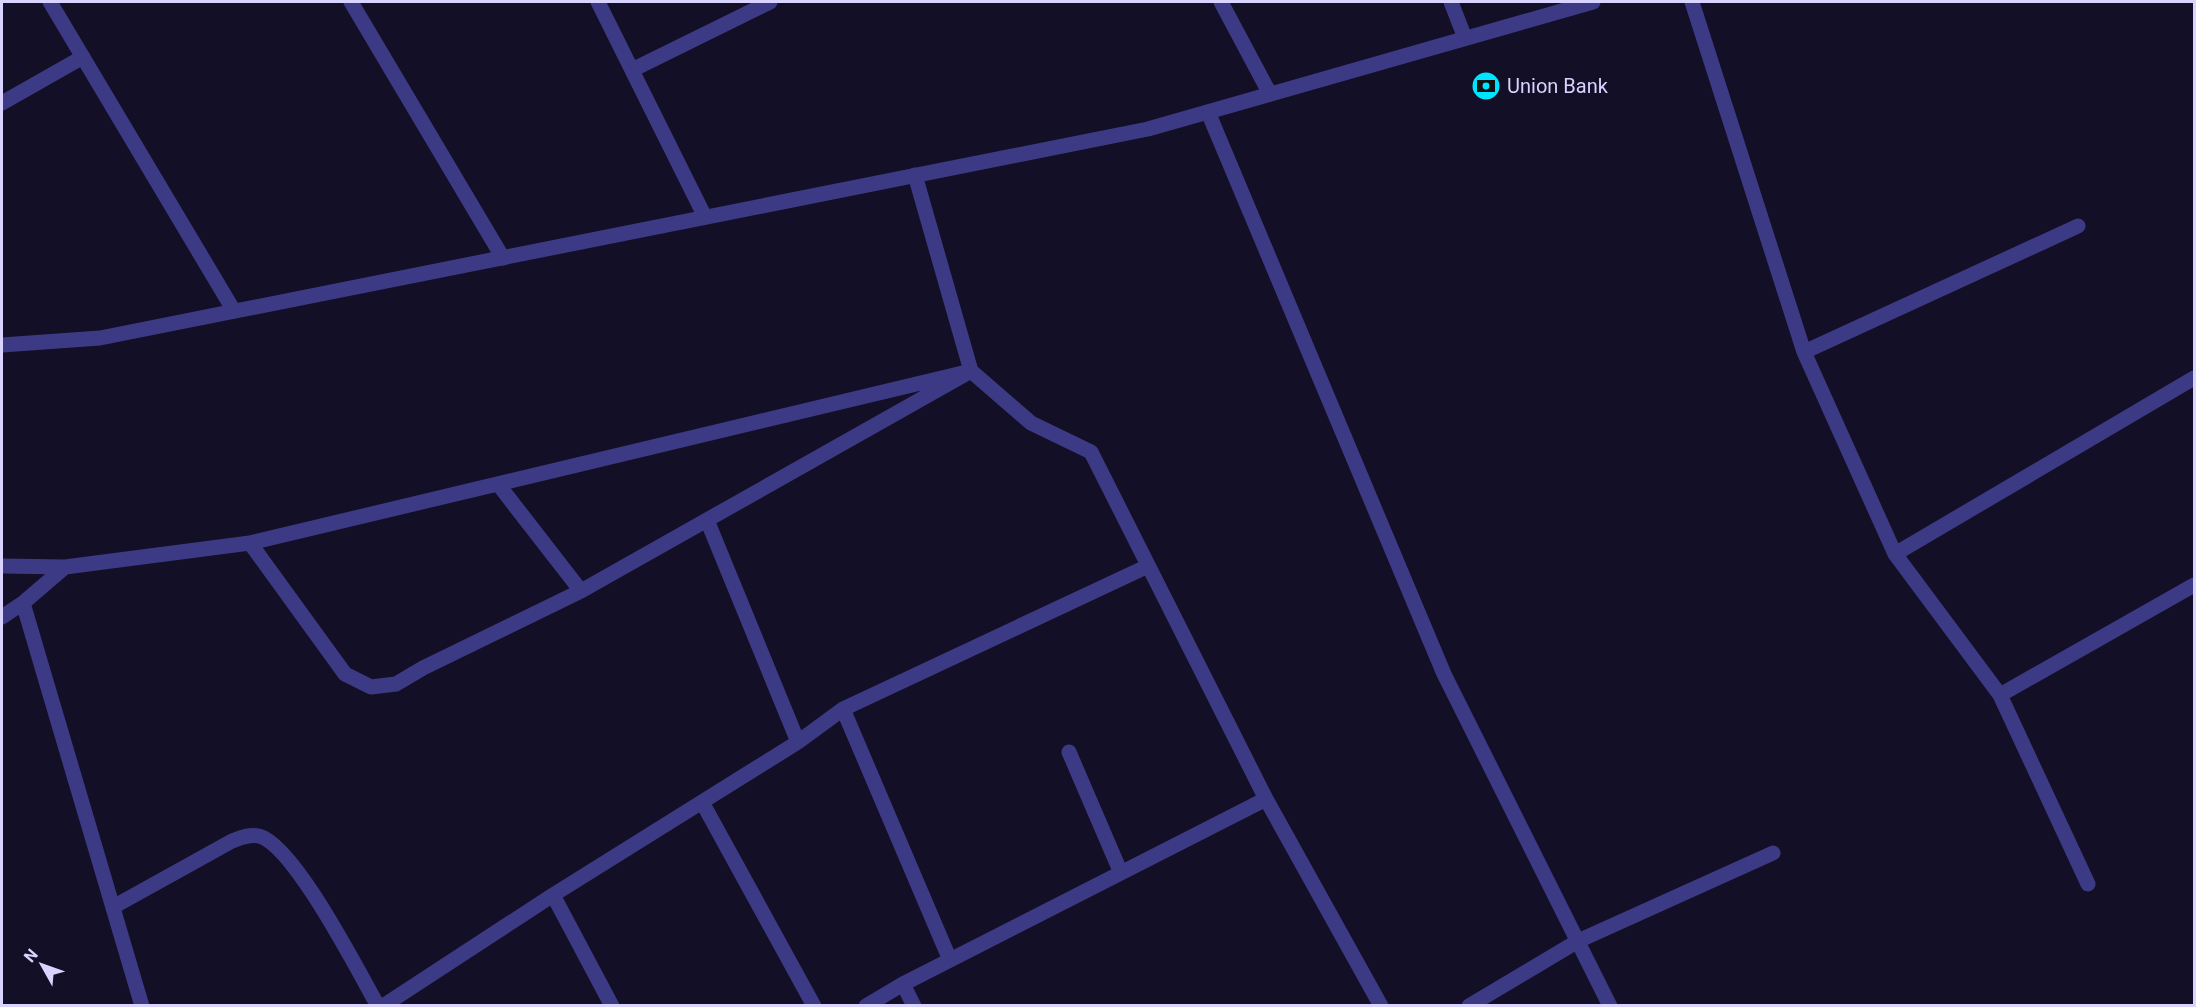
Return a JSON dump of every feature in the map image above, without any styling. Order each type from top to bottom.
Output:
[{"type":"street","points":[[50,2],[234,311]]},
{"type":"street","points":[[351,2],[502,258]]},
{"type":"street","points":[[598,2],[705,217]]},
{"type":"street","points":[[632,70],[770,2]]},
{"type":"street","points":[[1221,2],[1270,94]]},
{"type":"street","points":[[1450,2],[1466,38]]},
{"type":"street","points":[[2,345],[100,338],[1148,129],[1593,2]]},
{"type":"street","points":[[1692,2],[1804,352],[1895,554],[2000,695],[2088,884]]},
{"type":"street","points":[[2,103],[83,57]]},
{"type":"street","points":[[1208,112],[1444,674],[1610,1005]]},
{"type":"street","points":[[915,175],[971,371],[1031,423],[1091,452],[1266,800],[1382,1005]]},
{"type":"street","points":[[1804,352],[2078,226]]},
{"type":"street","points":[[2,566],[65,567],[250,543],[971,371]]},
{"type":"street","points":[[250,543],[345,674],[371,687],[396,684],[423,668],[581,591],[971,371]]},
{"type":"street","points":[[1895,554],[2194,378]]},
{"type":"street","points":[[498,484],[581,591]]},
{"type":"street","points":[[706,520],[798,742]]},
{"type":"street","points":[[383,1005],[553,895],[798,742],[843,709],[1148,566]]},
{"type":"street","points":[[2,617],[23,603],[65,567]]},
{"type":"street","points":[[2000,695],[2194,585]]},
{"type":"street","points":[[23,603],[142,1005]]},
{"type":"street","points":[[843,709],[950,960]]},
{"type":"street","points":[[1069,752],[1121,873]]},
{"type":"street","points":[[867,1005],[903,984],[1266,800]]},
{"type":"street","points":[[702,802],[814,1005]]},
{"type":"street","points":[[112,907],[232,841],[247,836],[260,836],[277,848],[306,882],[378,1005]]},
{"type":"street","points":[[1469,1005],[1578,941],[1773,853]]},
{"type":"street","points":[[553,895],[612,1005]]},
{"type":"street","points":[[903,984],[914,1005]]},
{"type":"place","name":"Union Bank","points":[[1486,86]]}]
